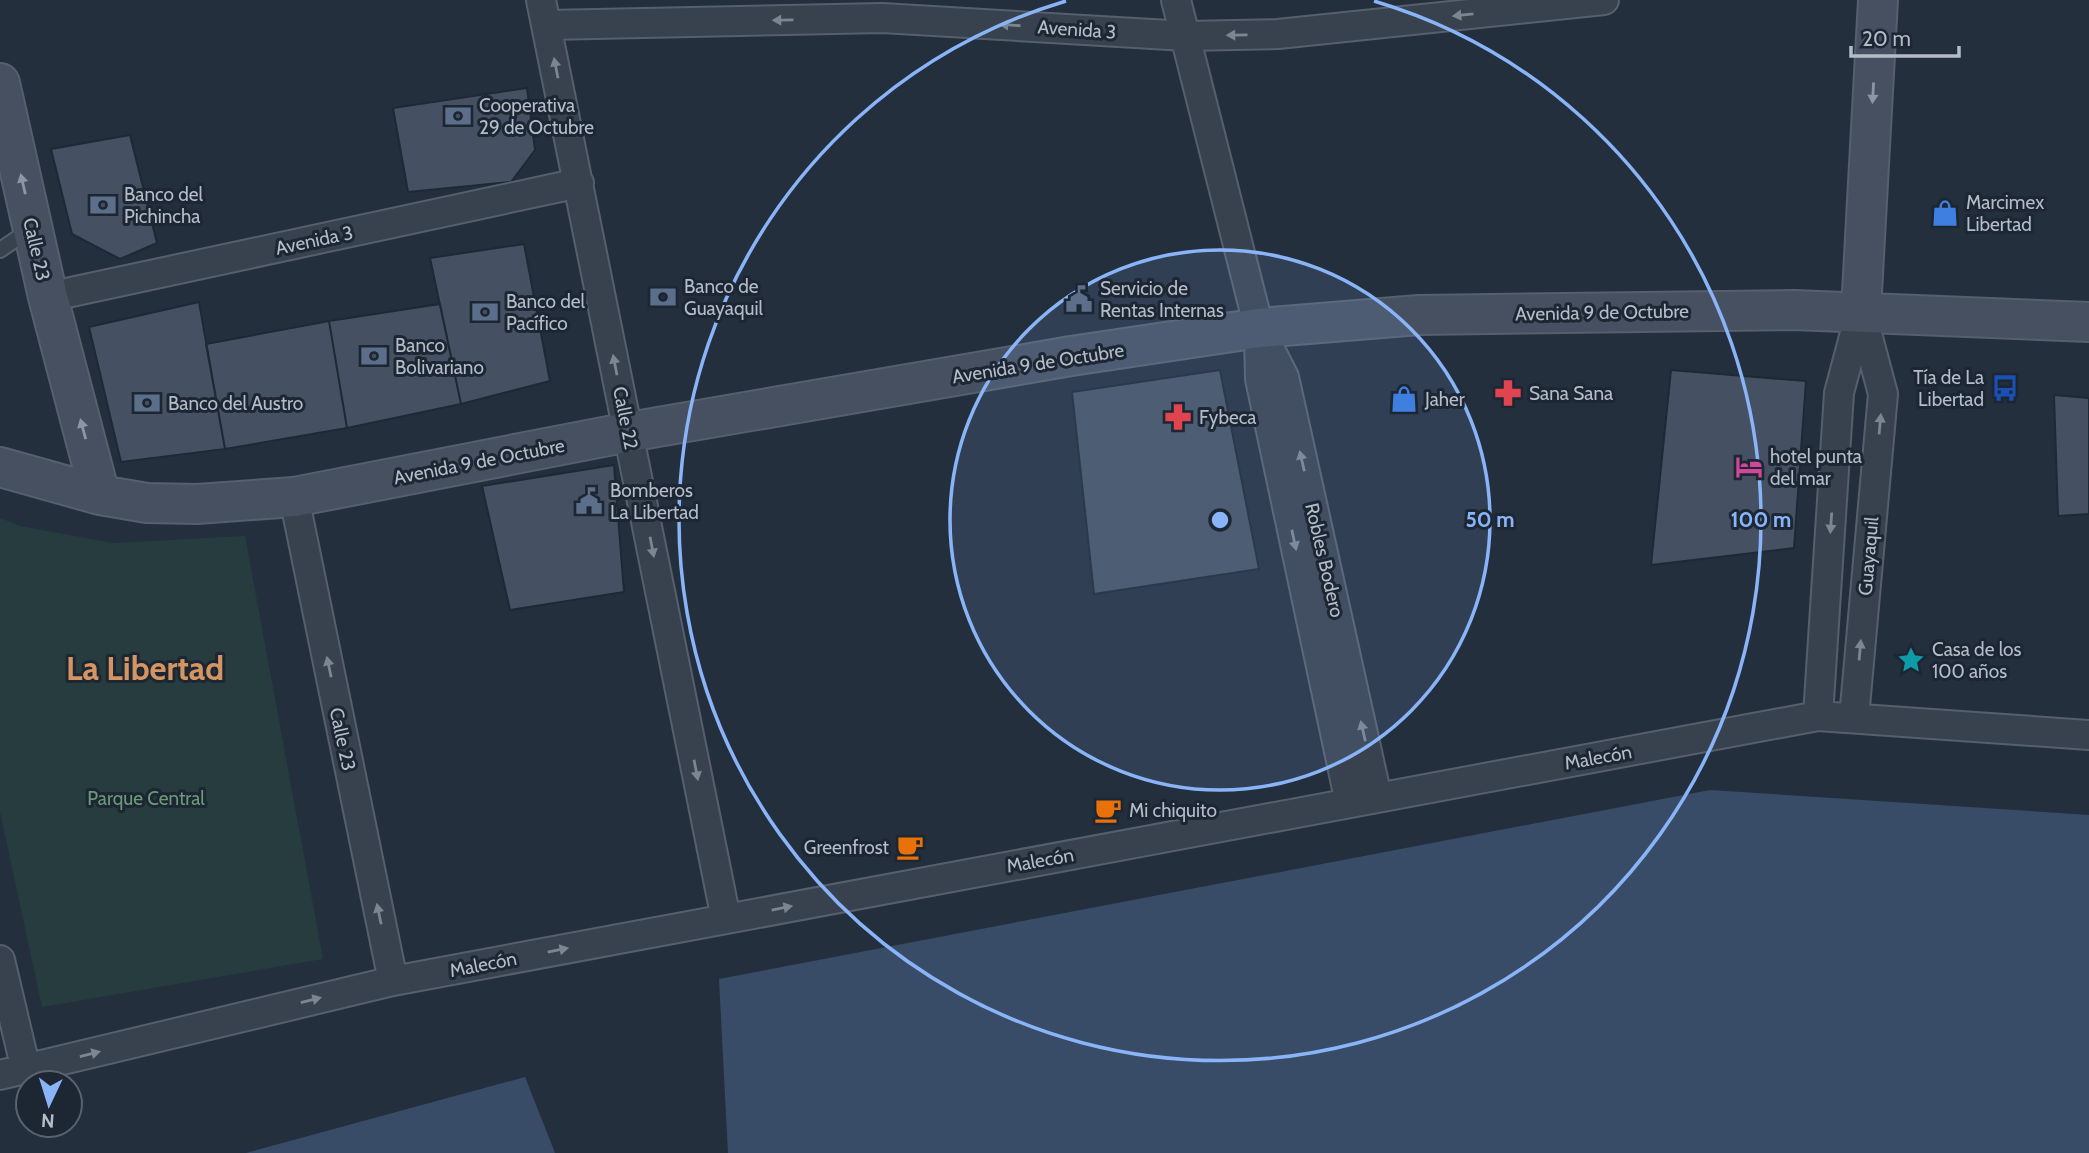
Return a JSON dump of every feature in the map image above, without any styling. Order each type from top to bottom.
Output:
[{"type":"main road","name":"Guayaquil","points":[[1861,311],[1878,0]]},
{"type":"main road","name":"Calle 23","points":[[0,83],[48,297],[100,495]]},
{"type":"main road","name":"Avenida 9 de Octubre","points":[[2,463],[100,495],[147,503],[184,504],[294,497],[629,432],[1070,356],[1259,328],[1419,315],[1794,310],[2089,322]]},
{"type":"street","name":"Robles Bodero","points":[[1176,0],[1259,328],[1284,376],[1364,800]]},
{"type":"street","name":"Avenida 3","points":[[544,12],[882,18],[1186,36],[1278,34],[1604,0]]},
{"type":"street","name":"Calle 22","points":[[544,12],[726,919]]},
{"type":"street","name":"Avenida 3","points":[[48,297],[579,183]]},
{"type":"street","name":"Guayaquil","points":[[1818,716],[1839,393],[1861,311]]},
{"type":"street","name":"Guayaquil","points":[[1854,718],[1882,394],[1861,311]]},
{"type":"street","name":"Calle 23","points":[[294,497],[393,981]]},
{"type":"street","name":"Malecón","points":[[13,1072],[393,981],[1818,716],[2089,735]]},
{"type":"street","points":[[0,960],[13,1072]]},
{"type":"lane","points":[[0,250],[33,228]]},
{"type":"green space","name":"Parque Central","points":[[0,518],[20,526],[113,543],[245,536],[323,959],[42,1007],[0,812]]},
{"type":"water","points":[[1710,790],[2089,815],[2089,1153],[728,1153],[719,979]]},
{"type":"water","points":[[525,1077],[555,1153],[246,1153]]},
{"type":"building","points":[[527,88],[535,150],[511,182],[408,192],[393,108]]},
{"type":"building","points":[[130,135],[157,243],[120,259],[72,234],[51,149]]},
{"type":"building","points":[[524,244],[550,381],[461,404],[430,258]]},
{"type":"building","points":[[199,302],[225,449],[121,462],[89,327]]},
{"type":"building","points":[[440,304],[461,404],[347,428],[329,321]]},
{"type":"building","points":[[329,321],[347,428],[225,449],[206,344]]},
{"type":"building","points":[[1220,370],[1259,569],[1094,594],[1072,392]]},
{"type":"building","points":[[1671,370],[1806,381],[1794,548],[1651,565]]},
{"type":"building","points":[[2054,395],[2089,398],[2089,514],[2058,516]]},
{"type":"building","points":[[614,465],[624,592],[510,610],[482,486]]},
{"type":"place","name":"Cooperativa 29 de Octubre","points":[[458,116]]},
{"type":"place","name":"Banco del Pichincha","points":[[103,205]]},
{"type":"place","name":"Marcimex Libertad","points":[[1945,213]]},
{"type":"place","name":"Banco de Guayaquil","points":[[663,297]]},
{"type":"place","name":"Servicio de Rentas Internas","points":[[1079,299]]},
{"type":"place","name":"Banco del Pacífico","points":[[485,312]]},
{"type":"place","name":"Banco Bolivariano","points":[[374,356]]},
{"type":"place","name":"Tía de La Libertad","points":[[2005,388]]},
{"type":"place","name":"Sana Sana","points":[[1508,393]]},
{"type":"place","name":"Jaher","points":[[1404,399]]},
{"type":"place","name":"Banco del Austro","points":[[147,403]]},
{"type":"place","name":"Fybeca","points":[[1178,417]]},
{"type":"place","name":"hotel punta del mar","points":[[1749,467]]},
{"type":"place","name":"Bomberos La Libertad","points":[[589,501]]},
{"type":"place","name":"Casa de los 100 años","points":[[1911,660]]},
{"type":"place","name":"Mi chiquito","points":[[1108,810]]},
{"type":"place","name":"Greenfrost","points":[[910,847]]},
{"type":"district","name":"La Libertad","points":[[145,668]]}]
